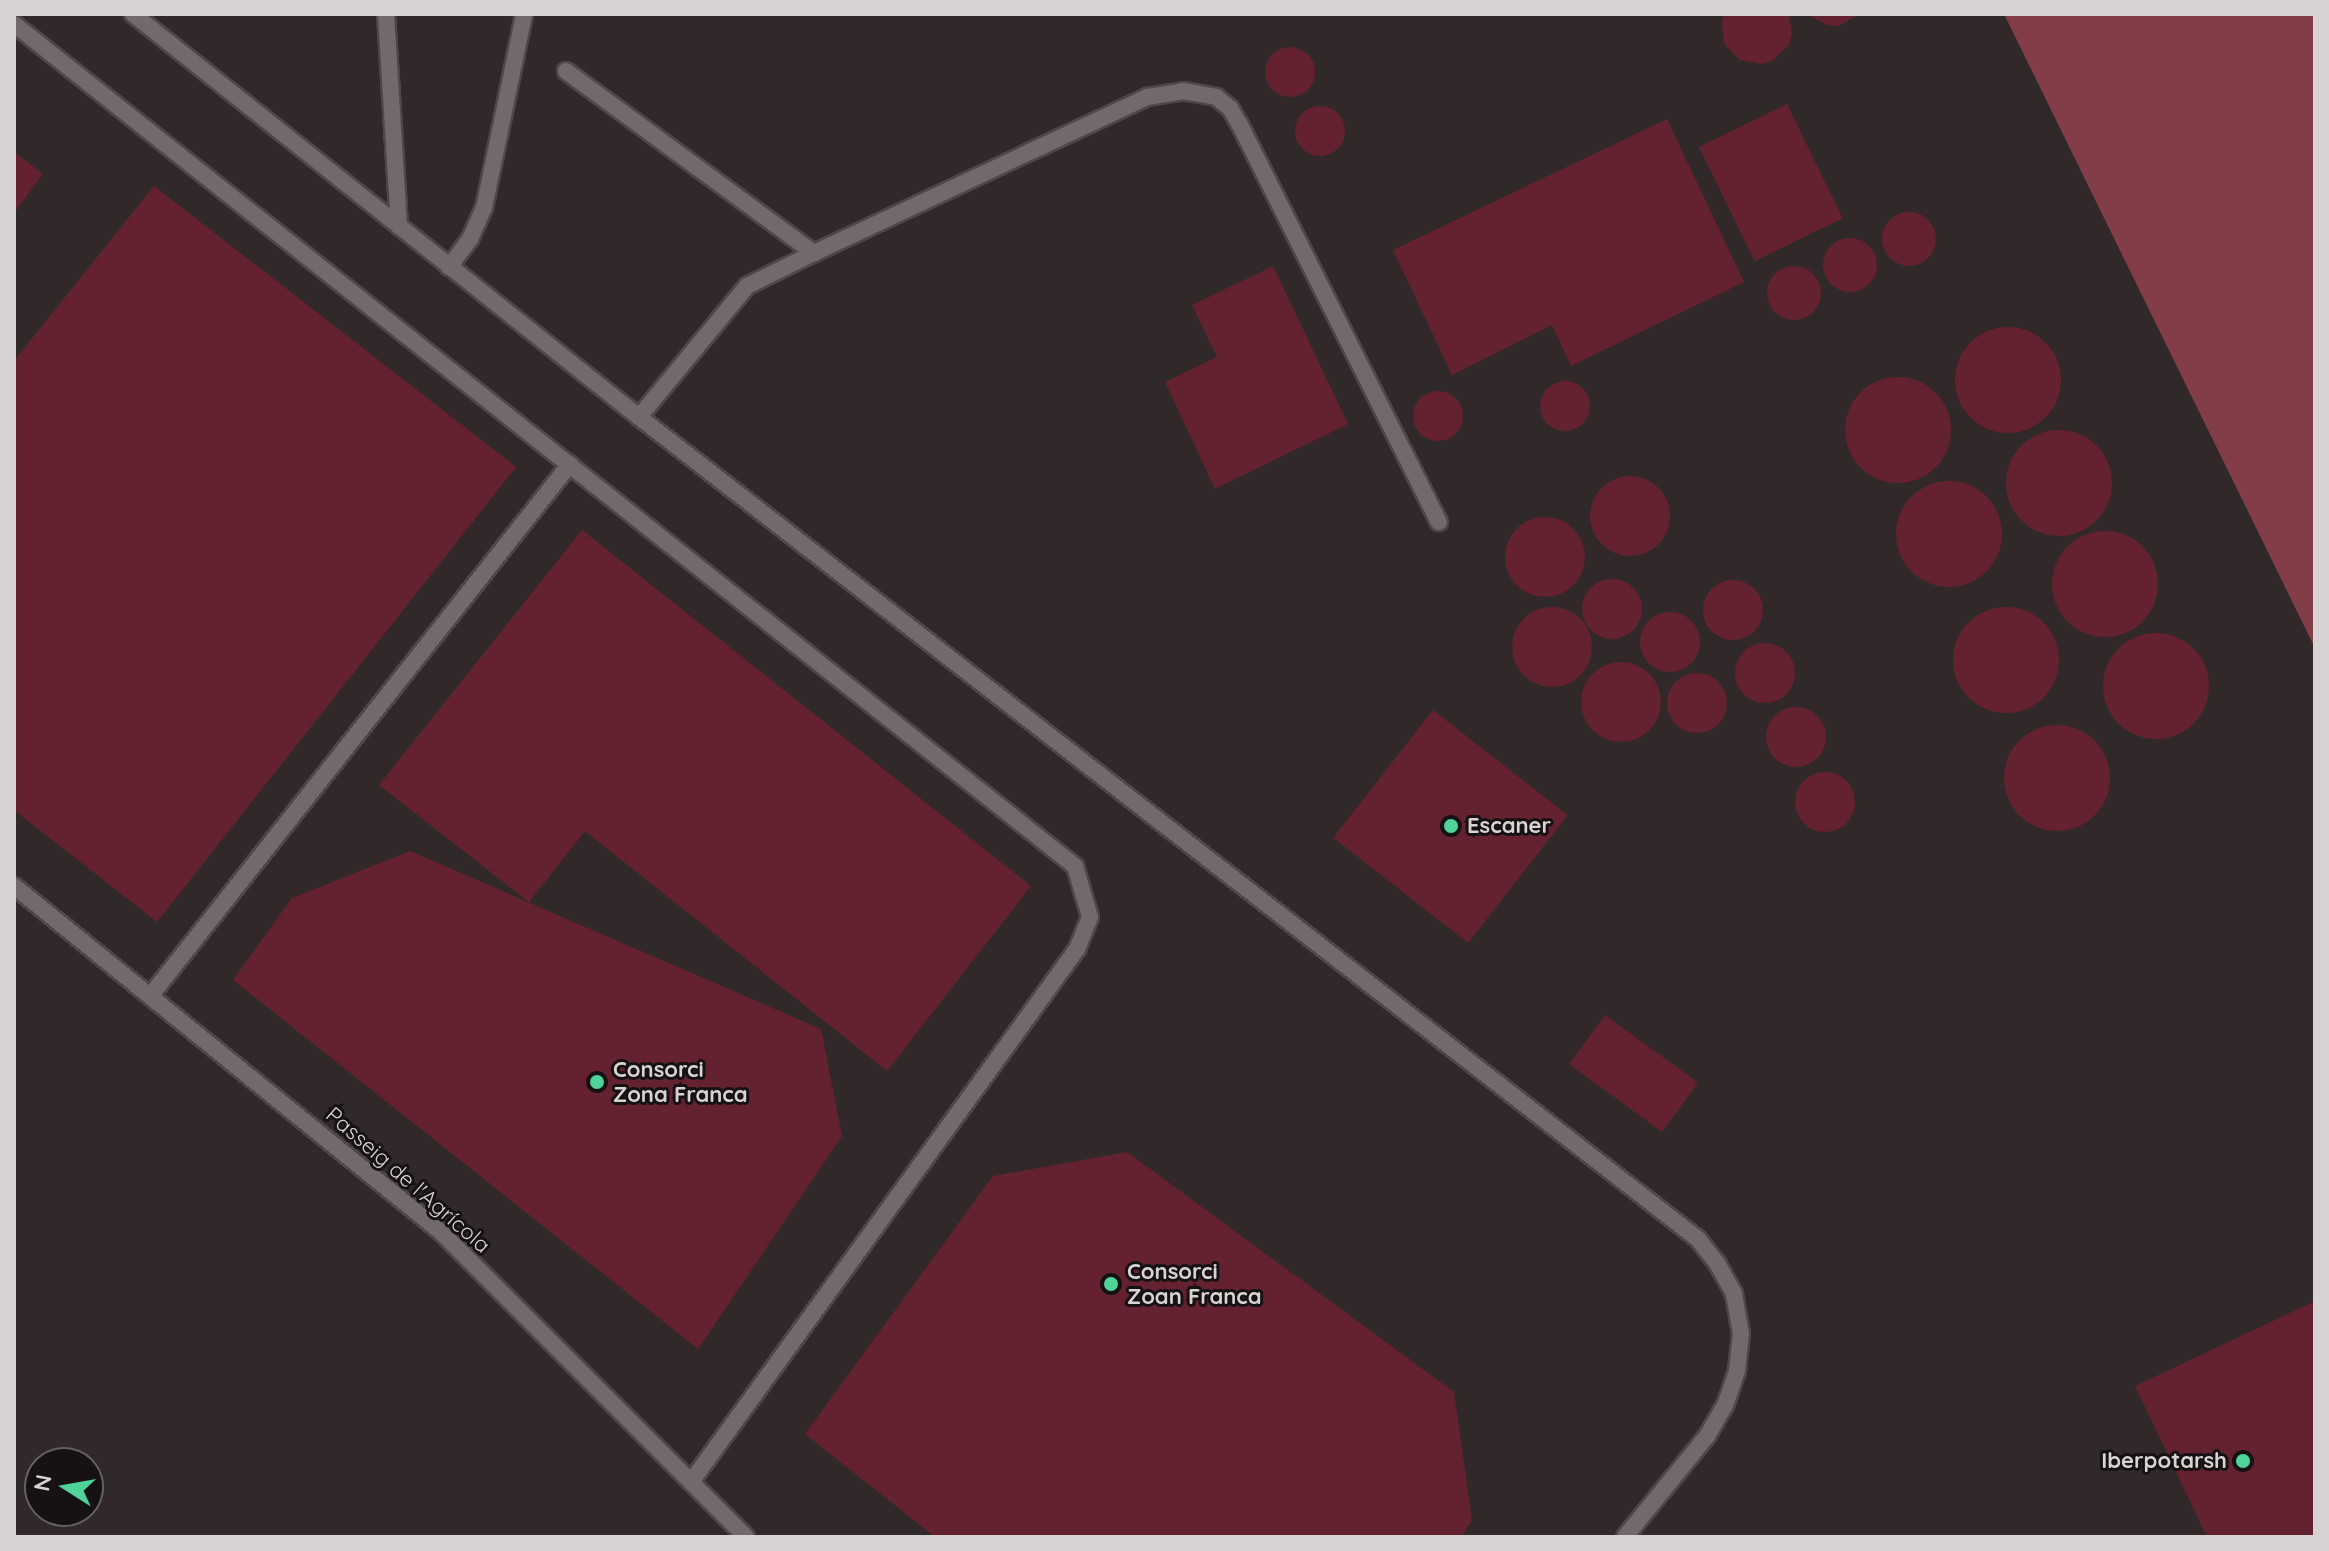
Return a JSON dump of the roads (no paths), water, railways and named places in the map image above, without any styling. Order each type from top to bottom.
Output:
[{"type":"lane","points":[[133,14],[639,417],[1698,1239],[1717,1263],[1734,1294],[1741,1333],[1737,1371],[1725,1405],[1707,1436],[1625,1537]]},
{"type":"lane","points":[[386,14],[399,227]]},
{"type":"lane","points":[[449,267],[470,239],[484,208],[524,14]]},
{"type":"lane","points":[[14,24],[1075,866],[1090,917],[1077,949],[691,1482]]},
{"type":"lane","points":[[566,71],[814,253]]},
{"type":"lane","points":[[639,417],[747,286],[1147,97],[1183,91],[1216,97],[1230,108],[1439,522]]},
{"type":"lane","points":[[151,995],[570,464]]},
{"type":"lane","name":"Passeig de l'Agrícola","points":[[14,886],[441,1232],[746,1537]]},
{"type":"place","name":"Escaner","points":[[1451,826]]},
{"type":"place","name":"Consorci Zona Franca","points":[[597,1082]]},
{"type":"place","name":"Consorci Zoan Franca","points":[[1111,1284]]},
{"type":"place","name":"Iberpotarsh","points":[[2243,1461]]}]
